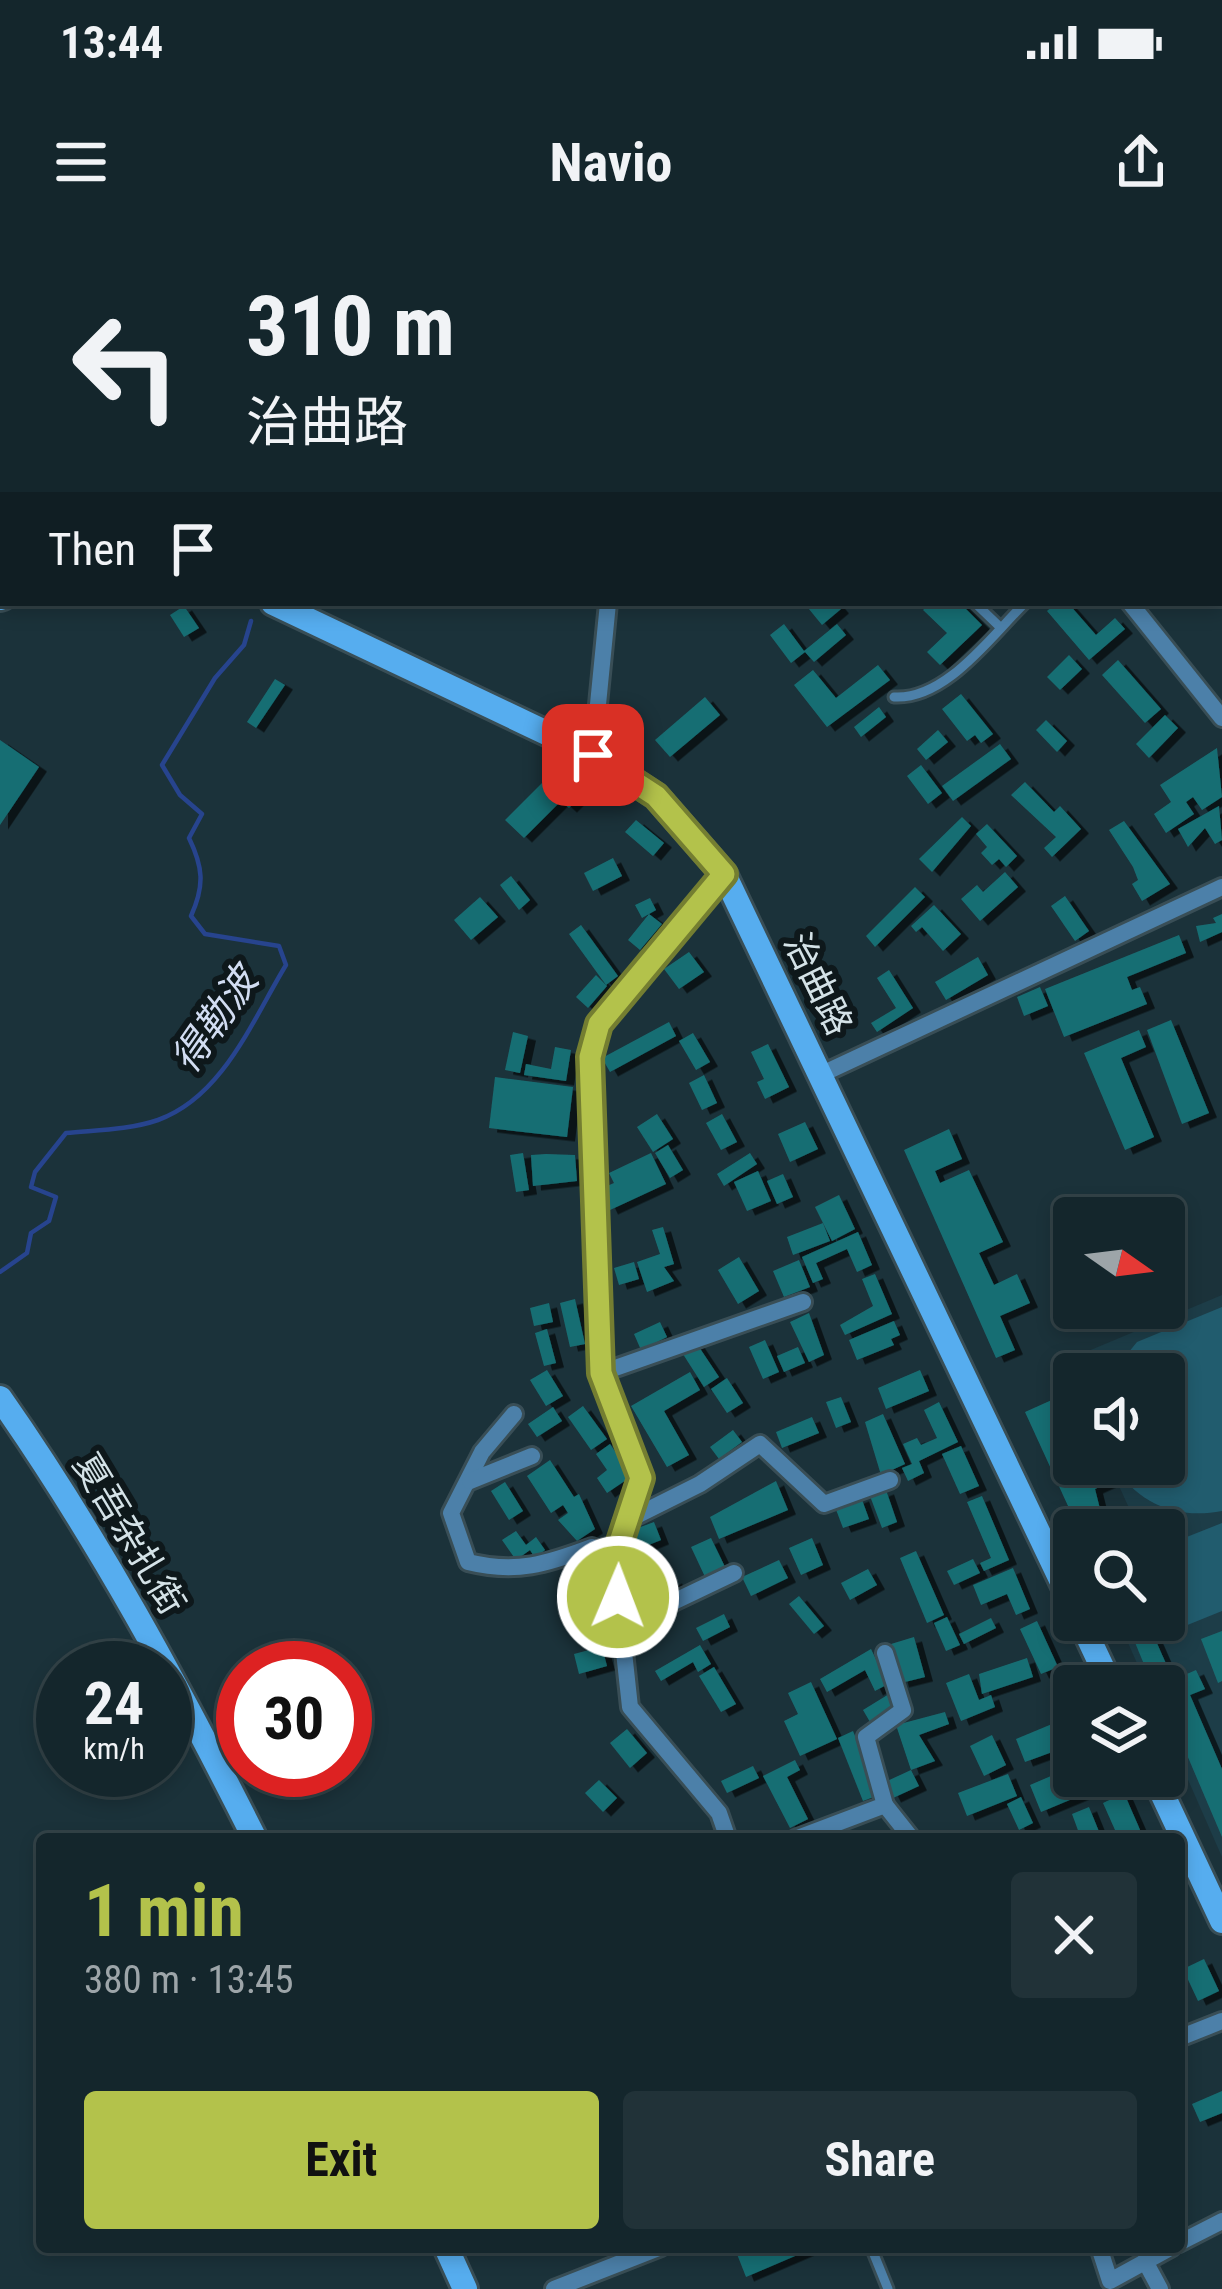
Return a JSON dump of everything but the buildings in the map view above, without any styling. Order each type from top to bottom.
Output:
[{"type":"main road","name":"治曲路","points":[[279,606],[593,755],[656,796],[724,874],[1053,1563]]},
{"type":"main road","name":"夏吾杂扎街","points":[[0,1398],[72,1502],[181,1692],[252,1833]]},
{"type":"main road","points":[[1164,1797],[1181,1833]]},
{"type":"main road","points":[[1185,1842],[1222,1921]]},
{"type":"main road","points":[[449,2253],[465,2289]]},
{"type":"street","points":[[593,755],[608,606]]},
{"type":"street","points":[[1132,606],[1222,718]]},
{"type":"street","points":[[724,874],[599,1024],[590,1057],[601,1373],[641,1478],[622,1523],[614,1560],[630,1707],[719,1814],[726,1833]]},
{"type":"street","points":[[822,1074],[1222,887]]},
{"type":"street","points":[[601,1373],[803,1302]]},
{"type":"street","points":[[514,1414],[482,1452],[451,1513],[468,1562],[500,1569],[536,1568],[592,1547],[614,1560]]},
{"type":"street","points":[[622,1523],[700,1484],[760,1444],[824,1504],[890,1480]]},
{"type":"street","points":[[470,1481],[532,1456]]},
{"type":"street","points":[[625,1625],[734,1573]]},
{"type":"street","points":[[885,1653],[903,1710],[866,1737],[885,1805],[907,1833]]},
{"type":"street","points":[[811,1833],[885,1805]]},
{"type":"street","points":[[1185,2036],[1222,2021]]},
{"type":"street","points":[[1185,2240],[1222,2221]]},
{"type":"street","points":[[554,2289],[646,2253]]},
{"type":"street","points":[[1101,2253],[1110,2281],[1160,2253]]},
{"type":"street","points":[[1145,2261],[1160,2289]]},
{"type":"lane","points":[[978,606],[1000,627]]},
{"type":"lane","points":[[894,697],[910,698],[952,675],[1021,606]]},
{"type":"lane","points":[[873,2253],[888,2289]]},
{"type":"shaded area","points":[[1222,1295],[1222,1857],[1185,1773],[1185,1665],[1138,1665],[1127,1641],[1185,1641],[1185,1509],[1129,1509],[1119,1485],[1185,1485],[1185,1353],[1083,1353],[1141,1329],[1185,1329],[1185,1310]]},
{"type":"shaded area","points":[[1222,1307],[1222,1511],[1189,1513],[1159,1506],[1130,1485],[1185,1485],[1185,1353],[1128,1353],[1137,1342],[1169,1329],[1185,1329],[1185,1322]]},
{"type":"shaded area","points":[[1222,1523],[1222,1611],[1185,1626],[1185,1538]]},
{"type":"waterway","name":"得勒波","points":[[0,1272],[27,1253],[31,1233],[49,1221],[56,1197],[31,1187],[35,1172],[66,1133],[158,1120],[201,1094],[234,1054],[286,965],[279,946],[205,934],[191,916],[201,876],[189,838],[202,814],[180,795],[162,765],[215,678],[244,645],[251,621]]},
{"type":"route","points":[[593,755],[656,796],[724,874],[599,1024],[590,1057],[601,1373],[641,1478],[622,1523],[614,1560],[618,1597]]}]
